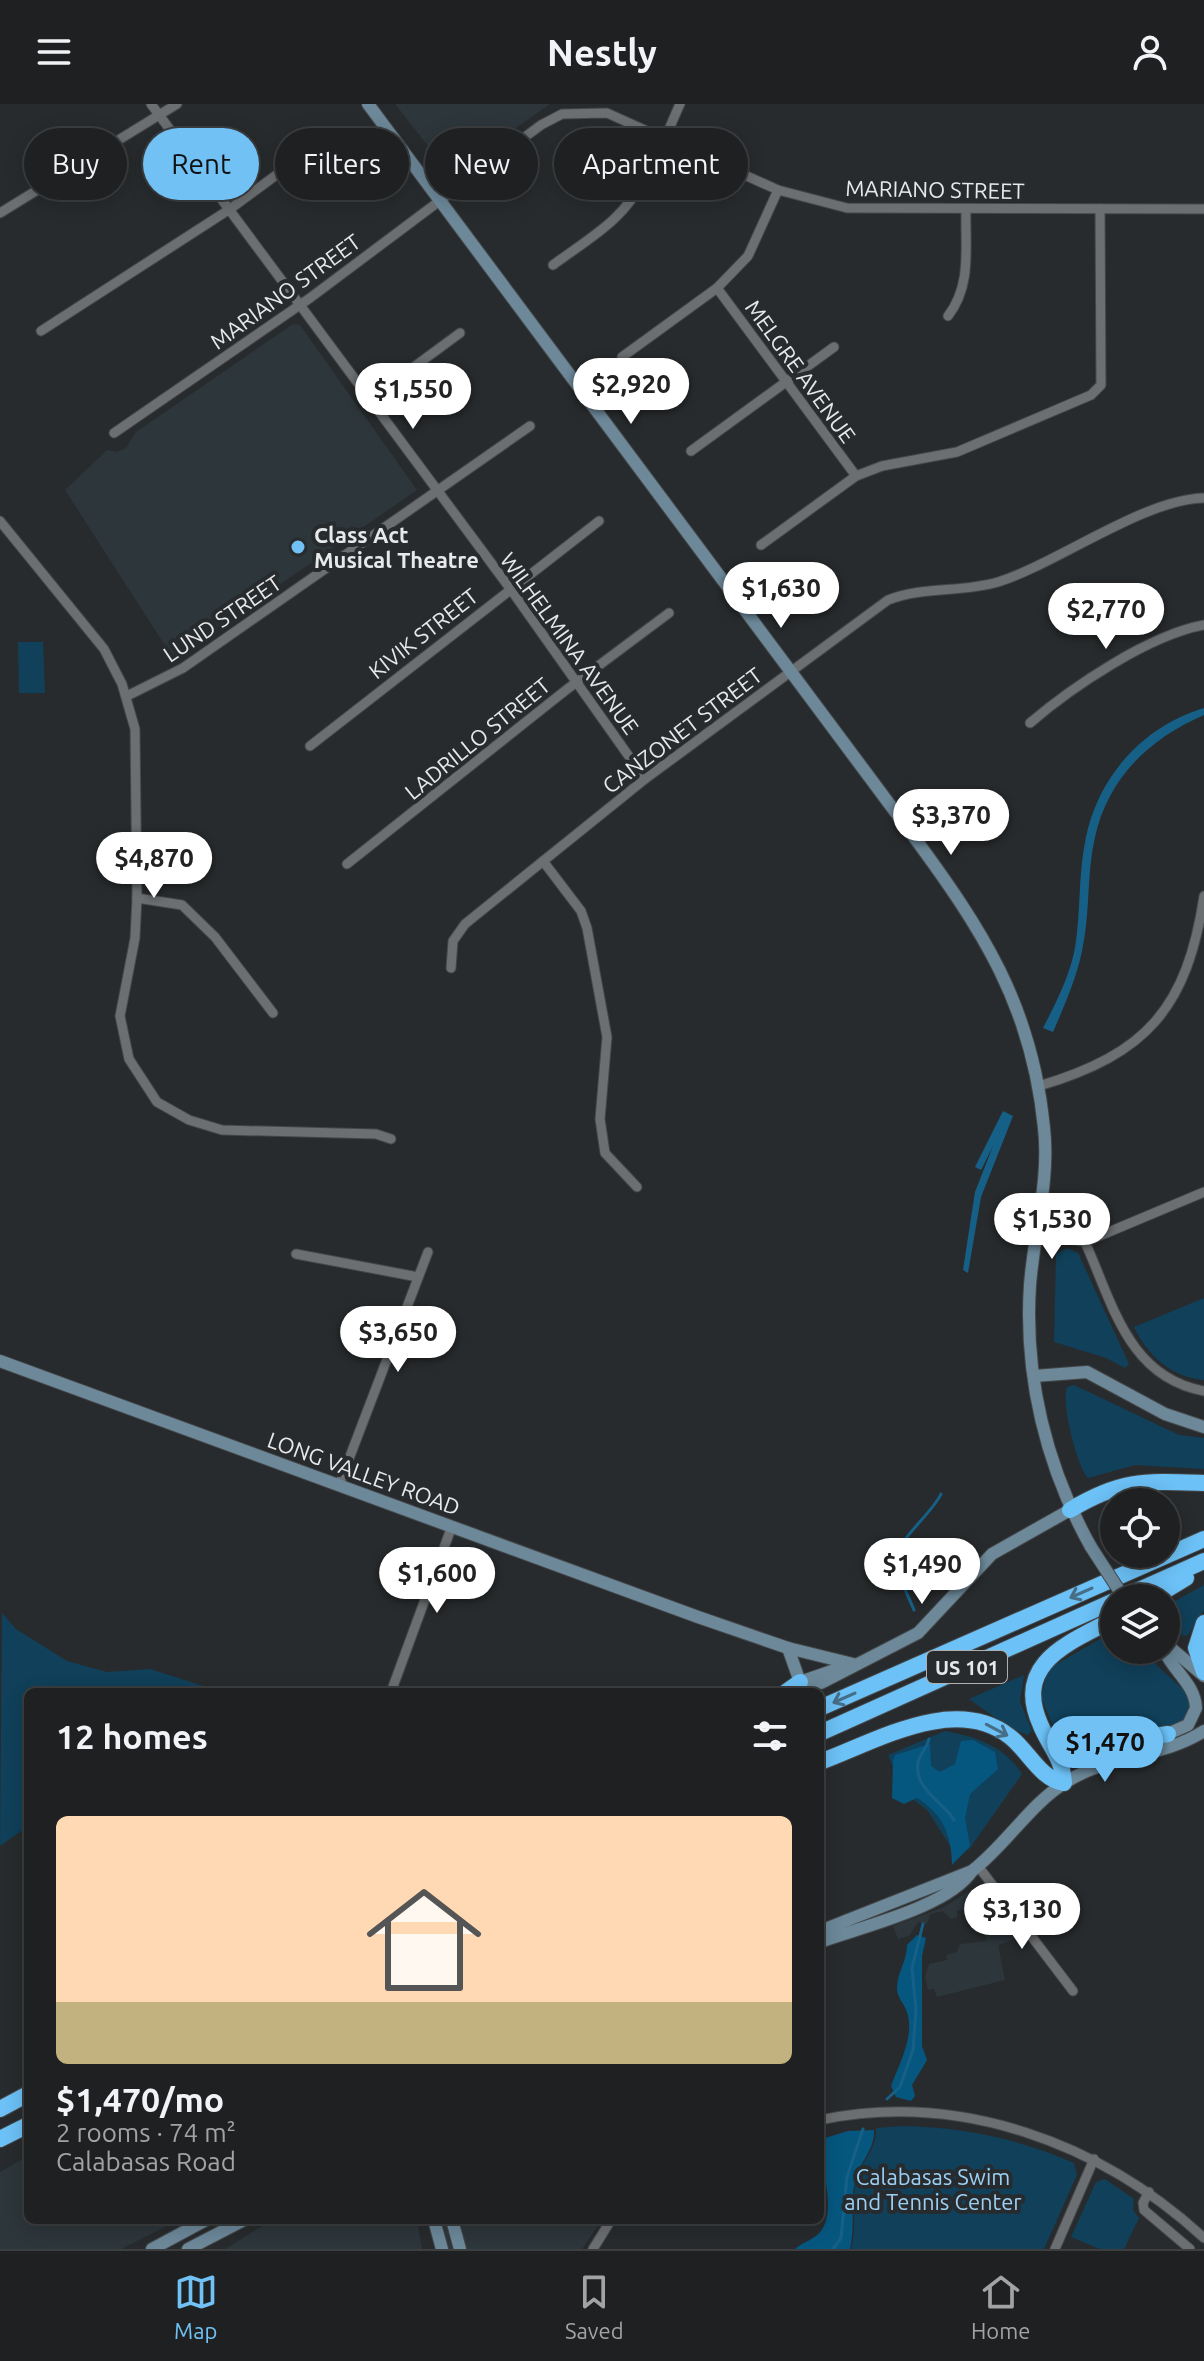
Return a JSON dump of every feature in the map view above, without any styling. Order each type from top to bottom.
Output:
[{"type":"highway","points":[[1070,1510],[1116,1486],[1134,1482],[1204,1483]]},
{"type":"highway","name":"US 101","points":[[824,1706],[1204,1539]]},
{"type":"highway","points":[[1153,1584],[1204,1561]]},
{"type":"highway","points":[[1177,1584],[1204,1568]]},
{"type":"highway","name":"US 101","points":[[824,1731],[1100,1607]]},
{"type":"highway","points":[[1204,1623],[1196,1648],[1204,1674]]},
{"type":"highway","points":[[824,1761],[922,1724],[964,1719],[1001,1731],[1051,1781],[1064,1783],[1062,1763],[1034,1707],[1039,1672],[1054,1652],[1100,1627]]},
{"type":"highway","points":[[792,1688],[800,1682]]},
{"type":"highway","points":[[1052,1743],[1076,1748],[1168,1734]]},
{"type":"highway","points":[[0,2109],[24,2096]]},
{"type":"highway","points":[[0,2139],[24,2127]]},
{"type":"main road","points":[[368,104],[425,180]]},
{"type":"main road","points":[[440,200],[979,927],[1017,1009],[1039,1086],[1046,1162],[1030,1285],[1034,1376],[1046,1443],[1070,1510],[1113,1584]]},
{"type":"main road","name":"LONG VALLEY ROAD","points":[[0,1361],[788,1648],[853,1664]]},
{"type":"main road","points":[[1034,1376],[1087,1372],[1165,1414],[1204,1427]]},
{"type":"main road","points":[[788,1648],[800,1682],[821,1683],[918,1633],[992,1554],[1070,1510]]},
{"type":"main road","points":[[1180,1655],[1204,1674]]},
{"type":"main road","points":[[824,1940],[950,1892],[964,1883],[975,1868],[1087,1763],[1188,1725],[1196,1708],[1191,1687],[1171,1664]]},
{"type":"main road","points":[[1064,1783],[1088,1771],[1169,1748],[1204,1731]]},
{"type":"main road","points":[[824,1929],[975,1868]]},
{"type":"main road","points":[[152,2249],[199,2224]]},
{"type":"main road","points":[[188,2249],[236,2224]]},
{"type":"main road","points":[[435,2224],[442,2249]]},
{"type":"main road","points":[[453,2224],[460,2249]]},
{"type":"street","name":"WILHELMINA AVENUE","points":[[151,104],[509,587],[645,779]]},
{"type":"street","points":[[0,213],[177,104]]},
{"type":"street","points":[[669,128],[680,104]]},
{"type":"street","name":"MARIANO STREET","points":[[537,128],[562,114],[607,113],[642,128]]},
{"type":"street","points":[[41,331],[230,209],[275,176]]},
{"type":"street","name":"MARIANO STREET","points":[[748,176],[778,190],[847,208],[1204,209]]},
{"type":"street","points":[[622,357],[717,288],[748,256],[778,190]]},
{"type":"street","name":"MARIANO STREET","points":[[114,433],[300,304],[440,200]]},
{"type":"street","points":[[553,265],[614,219],[631,200]]},
{"type":"street","points":[[761,545],[856,476],[882,466],[957,452],[1091,395],[1101,385],[1100,209]]},
{"type":"street","points":[[948,316],[961,299],[965,285],[966,210]]},
{"type":"street","name":"MELGRE AVENUE","points":[[717,288],[856,476]]},
{"type":"street","points":[[369,400],[460,333]]},
{"type":"street","points":[[691,451],[834,347]]},
{"type":"street","name":"LUND STREET","points":[[127,696],[183,668],[530,426]]},
{"type":"street","name":"CANZONET STREET","points":[[451,968],[456,933],[645,779],[888,600],[909,592],[998,582],[1169,505],[1204,498]]},
{"type":"street","points":[[0,521],[104,649],[127,696],[137,745],[135,938],[120,1016],[129,1059],[157,1102],[189,1120],[222,1130],[376,1134],[391,1139]]},
{"type":"street","name":"KIVIK STREET","points":[[310,746],[509,587],[599,521]]},
{"type":"street","name":"LADRILLO STREET","points":[[347,864],[576,682],[669,613]]},
{"type":"street","points":[[1030,723],[1083,682],[1175,633],[1204,625]]},
{"type":"street","points":[[543,861],[581,911],[587,928],[607,1037],[600,1119],[605,1153],[637,1187]]},
{"type":"street","points":[[1039,1086],[1080,1074],[1109,1059],[1134,1044],[1151,1027],[1183,979],[1197,945],[1204,896]]},
{"type":"street","points":[[137,898],[182,905],[215,937],[273,1013]]},
{"type":"street","points":[[1037,1233],[1085,1242],[1204,1192]]},
{"type":"street","points":[[1085,1242],[1139,1355],[1167,1380],[1204,1391]]},
{"type":"street","points":[[339,1485],[428,1252]]},
{"type":"street","points":[[296,1254],[418,1277]]},
{"type":"street","points":[[392,1688],[452,1526]]},
{"type":"street","points":[[975,1868],[1073,1991]]},
{"type":"street","points":[[824,2120],[885,2113],[958,2116],[1029,2132],[1094,2159],[1149,2192],[1204,2238]]},
{"type":"street","points":[[1055,2249],[1094,2159]]},
{"type":"street","points":[[1149,2192],[1143,2203],[1144,2210],[1190,2249]]},
{"type":"street","points":[[593,2249],[609,2224]]},
{"type":"shaded area","points":[[395,104],[550,104],[516,128],[425,128],[425,142]]},
{"type":"shaded area","points":[[293,324],[300,325],[417,490],[173,658],[65,490],[107,450],[116,452],[126,448],[136,432]]},
{"type":"shaded area","points":[[1204,708],[1204,715],[1166,735],[1134,762],[1110,796],[1092,850],[1086,927],[1079,964],[1053,1032],[1043,1028],[1073,958],[1083,851],[1101,793],[1127,756],[1144,740],[1182,716]]},
{"type":"shaded area","points":[[1003,1111],[1013,1116],[981,1197],[968,1273],[963,1270],[975,1192],[993,1146],[981,1170],[975,1167]]},
{"type":"shaded area","points":[[973,1740],[995,1752],[998,1769],[970,1794],[965,1818],[970,1846],[952,1865],[948,1835],[933,1811],[917,1798],[904,1804],[892,1798],[893,1760],[895,1755],[930,1744],[931,1766],[940,1772],[955,1764],[961,1741]]},
{"type":"shaded area","points":[[973,1889],[986,1898],[1016,1939],[998,1945],[1005,1980],[937,1997],[934,1989],[928,1990],[925,1977],[929,1964],[947,1960],[946,1955],[957,1952],[960,1944],[987,1941],[981,1918],[973,1920],[970,1908],[957,1911],[957,1917],[951,1919],[943,1911],[930,1914],[927,1924],[918,1922],[909,1936],[898,1939],[893,1926],[944,1907]]},
{"type":"shaded area","points":[[917,1935],[926,1938],[922,1956],[922,2046],[927,2060],[912,2085],[915,2096],[911,2101],[896,2097],[891,2086],[909,2031],[907,2012],[898,1995],[897,1983],[907,1945]]},
{"type":"shaded area","points":[[874,2130],[872,2143],[854,2186],[850,2249],[795,2249],[818,2234],[826,2221],[825,2138],[848,2131]]},
{"type":"shaded area","points":[[24,2158],[24,2224],[171,2224],[121,2249],[0,2249],[0,2172]]},
{"type":"shaded area","points":[[266,2224],[418,2224],[422,2249],[225,2249]]},
{"type":"shaded area","points":[[443,2224],[599,2224],[582,2249],[448,2249]]},
{"type":"green space","points":[[18,642],[43,642],[45,693],[19,693]]},
{"type":"green space","points":[[1067,1248],[1078,1253],[1129,1364],[1125,1368],[1106,1358],[1054,1342],[1056,1254]]},
{"type":"green space","points":[[1204,1298],[1204,1380],[1171,1370],[1146,1347],[1134,1327]]},
{"type":"green space","points":[[1074,1385],[1179,1435],[1204,1438],[1204,1469],[1135,1465],[1088,1478],[1079,1461],[1068,1420],[1067,1387]]},
{"type":"green space","points":[[1204,1585],[1204,1610],[1188,1635],[1183,1636],[1180,1633],[1180,1598]]},
{"type":"green space","points":[[2,1613],[16,1629],[67,1661],[107,1672],[150,1669],[210,1688],[24,1688],[24,1829],[0,1846]]},
{"type":"green space","points":[[1100,1639],[1100,1664],[1155,1664],[1185,1691],[1192,1704],[1181,1725],[1077,1740],[1056,1733],[1041,1697],[1048,1669]]},
{"type":"green space","points":[[1024,1675],[1020,1702],[1032,1731],[1027,1735],[1007,1726],[969,1699]]},
{"type":"green space","points":[[945,1731],[989,1744],[1007,1756],[1022,1774],[970,1848],[958,1858],[927,1810],[904,1793],[888,1755]]},
{"type":"green space","name":"Calabasas Swim and Tennis Center","points":[[903,2126],[990,2136],[1033,2147],[1074,2163],[1077,2175],[1044,2249],[851,2249],[856,2182],[873,2147],[876,2128]]},
{"type":"green space","points":[[1105,2179],[1134,2199],[1133,2210],[1139,2218],[1124,2249],[1100,2249],[1071,2237],[1096,2182]]},
{"type":"waterway","points":[[914,1610],[899,1574],[897,1554],[941,1494]]},
{"type":"waterway","points":[[929,1739],[918,1762],[920,1780],[954,1820]]},
{"type":"waterway","points":[[887,2099],[900,2087],[913,2050],[916,2010],[912,1968],[923,1924]]},
{"type":"waterway","points":[[833,2249],[841,2238],[847,2177],[863,2129]]},
{"type":"place","name":"Class Act Musical Theatre","points":[[298,547]]}]
